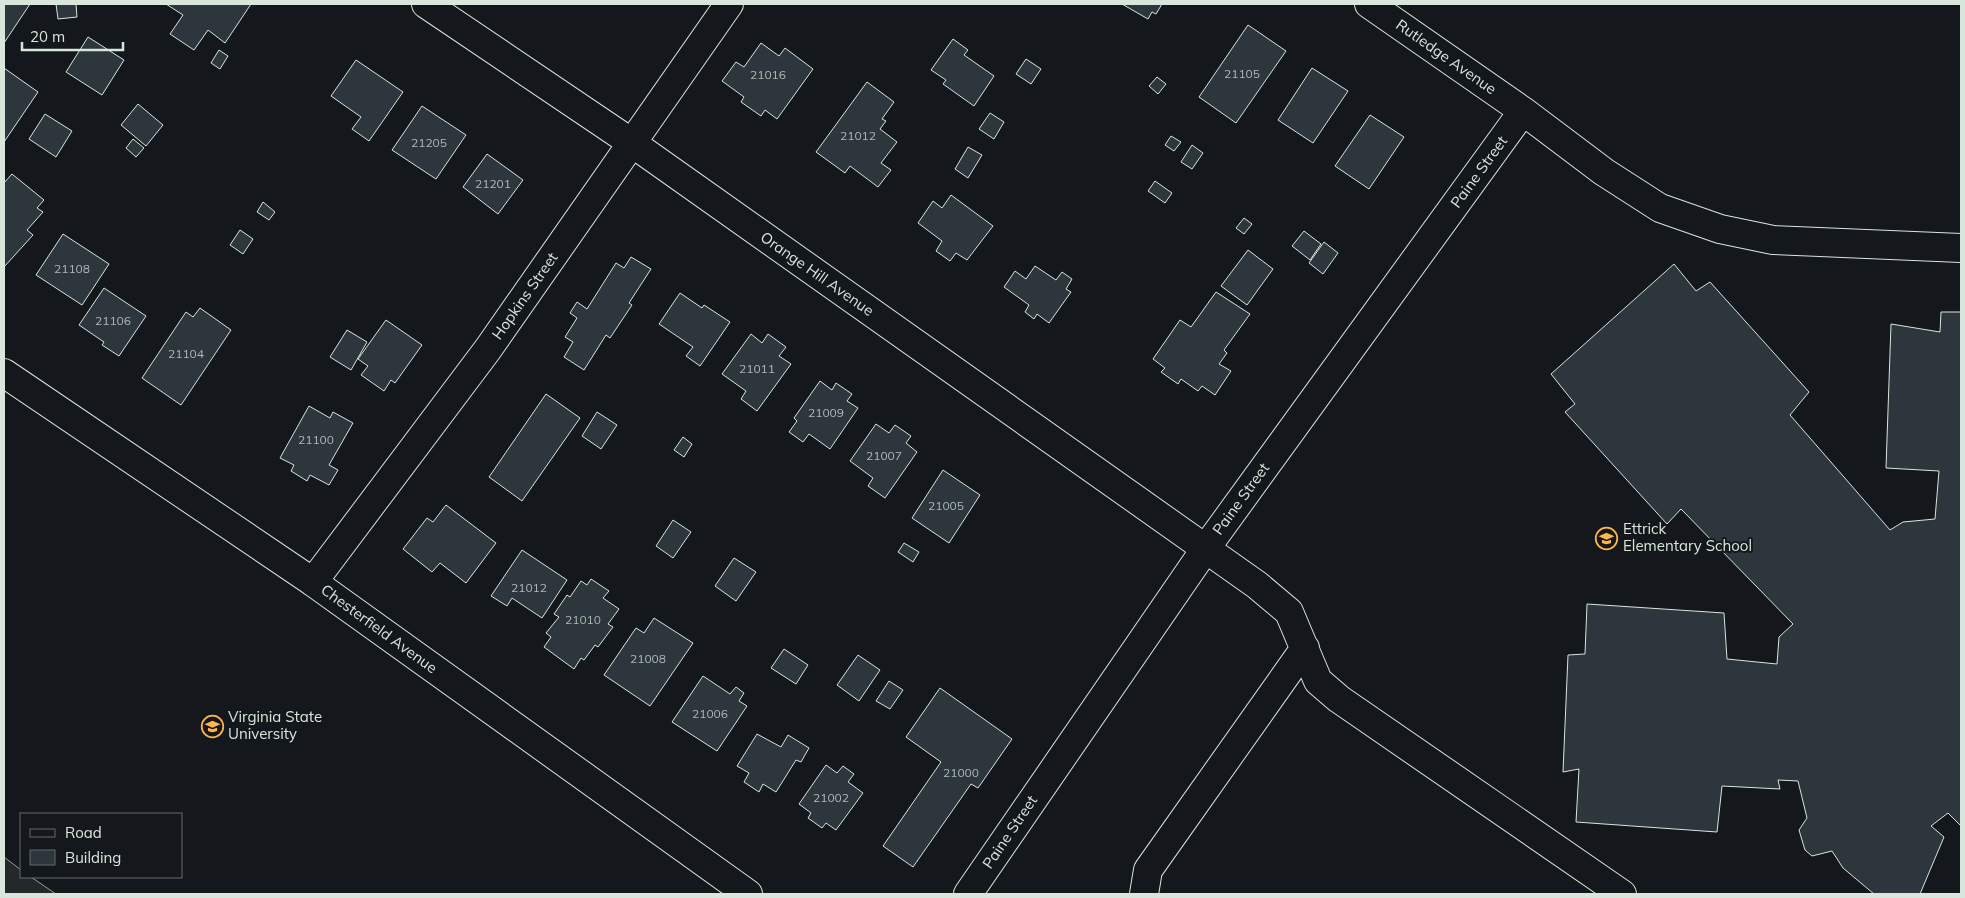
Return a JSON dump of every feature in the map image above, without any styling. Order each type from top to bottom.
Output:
[{"type":"street","name":"Orange Hill Avenue","points":[[426,4],[632,143],[1206,548],[1289,612],[1318,681],[1339,699],[1622,894]]},
{"type":"street","name":"Hopkins Street","points":[[313,582],[488,349],[729,4]]},
{"type":"street","name":"Rutledge Avenue","points":[[1369,4],[1523,111],[1604,172],[1660,208],[1720,229],[1773,240],[1961,248]]},
{"type":"street","name":"Paine Street","points":[[968,894],[1206,548],[1523,111]]},
{"type":"street","name":"Chesterfield Avenue","points":[[4,373],[313,582],[748,894]]},
{"type":"street","points":[[1144,894],[1148,870],[1271,693],[1305,648]]},
{"type":"shaded area","points":[[4,857],[20,869],[20,878],[32,878],[56,894],[4,894]]},
{"type":"building","points":[[4,4],[30,4],[4,43]]},
{"type":"building","points":[[56,4],[76,4],[77,17],[58,19]]},
{"type":"building","points":[[166,4],[251,4],[225,43],[208,30],[194,50],[170,34],[183,15]]},
{"type":"building","points":[[1122,4],[1162,4],[1156,14],[1152,12],[1148,19]]},
{"type":"building","points":[[1248,25],[1286,51],[1236,123],[1199,97]]},
{"type":"building","points":[[88,37],[124,60],[102,95],[66,72]]},
{"type":"building","points":[[953,39],[968,50],[964,55],[994,76],[974,106],[943,84],[946,80],[931,70]]},
{"type":"building","points":[[761,43],[779,56],[785,48],[813,69],[777,119],[765,110],[761,116],[741,102],[744,97],[722,81],[736,62],[744,67]]},
{"type":"building","points":[[219,50],[228,56],[220,69],[211,63]]},
{"type":"building","points":[[1026,59],[1041,69],[1031,84],[1016,74]]},
{"type":"building","points":[[356,60],[403,92],[369,141],[352,129],[361,117],[331,96]]},
{"type":"building","points":[[4,68],[38,92],[4,142]]},
{"type":"building","points":[[1312,68],[1348,91],[1313,143],[1278,120]]},
{"type":"building","points":[[1157,77],[1166,84],[1158,94],[1149,86]]},
{"type":"building","points":[[867,82],[894,102],[882,119],[886,121],[880,129],[897,142],[881,163],[891,170],[878,187],[850,166],[845,173],[816,152]]},
{"type":"building","points":[[138,104],[163,125],[146,146],[121,125]]},
{"type":"building","points":[[422,106],[466,135],[436,179],[392,150]]},
{"type":"building","points":[[990,113],[1004,122],[994,139],[979,129]]},
{"type":"building","points":[[45,114],[72,131],[56,157],[29,139]]},
{"type":"building","points":[[1370,115],[1404,137],[1369,189],[1335,166]]},
{"type":"building","points":[[1171,136],[1181,142],[1174,151],[1165,145]]},
{"type":"building","points":[[133,139],[144,148],[136,157],[126,148]]},
{"type":"building","points":[[1192,145],[1203,153],[1192,169],[1181,162]]},
{"type":"building","points":[[968,147],[982,155],[968,178],[955,169]]},
{"type":"building","points":[[487,154],[523,180],[498,214],[463,187]]},
{"type":"building","points":[[12,174],[44,200],[37,208],[43,212],[27,230],[33,235],[4,267],[4,183]]},
{"type":"building","points":[[1155,181],[1172,193],[1165,203],[1148,191]]},
{"type":"building","points":[[951,195],[993,226],[967,260],[956,253],[950,261],[936,251],[942,241],[918,223],[933,201],[942,208]]},
{"type":"building","points":[[263,202],[275,212],[269,220],[257,212]]},
{"type":"building","points":[[1244,218],[1252,224],[1244,234],[1236,228]]},
{"type":"building","points":[[240,230],[253,239],[243,254],[230,245]]},
{"type":"building","points":[[1304,231],[1321,244],[1310,260],[1292,246]]},
{"type":"building","points":[[63,234],[109,264],[82,305],[36,275]]},
{"type":"building","points":[[1324,242],[1338,253],[1323,274],[1309,263]]},
{"type":"building","points":[[1248,250],[1273,269],[1247,305],[1221,286]]},
{"type":"building","points":[[631,257],[651,269],[629,303],[632,305],[610,338],[606,335],[584,370],[564,357],[573,342],[565,337],[577,318],[570,313],[577,302],[587,309],[616,263],[624,268]]},
{"type":"building","points":[[1674,264],[1696,291],[1710,282],[1809,392],[1790,415],[1890,530],[1903,522],[1935,519],[1939,471],[1886,468],[1891,324],[1940,332],[1941,312],[1961,312],[1961,826],[1948,813],[1931,826],[1944,837],[1920,894],[1874,894],[1843,868],[1832,851],[1812,856],[1805,850],[1799,830],[1807,818],[1798,781],[1778,780],[1780,789],[1722,786],[1717,832],[1576,822],[1579,769],[1563,772],[1568,655],[1585,654],[1587,604],[1724,613],[1727,659],[1777,664],[1779,637],[1793,624],[1681,509],[1667,524],[1565,412],[1575,404],[1551,374]]},
{"type":"building","points":[[1035,266],[1056,280],[1062,272],[1072,279],[1066,289],[1071,292],[1049,323],[1037,314],[1034,319],[1025,312],[1029,305],[1004,287],[1015,271],[1026,279]]},
{"type":"building","points":[[104,288],[146,316],[119,356],[102,345],[104,342],[79,325]]},
{"type":"building","points":[[1216,292],[1250,314],[1224,350],[1227,353],[1219,364],[1231,371],[1215,395],[1202,386],[1198,391],[1181,379],[1178,384],[1161,372],[1165,368],[1153,359],[1180,320],[1191,327]]},
{"type":"building","points":[[680,293],[702,308],[704,305],[730,322],[700,366],[686,356],[693,347],[659,324]]},
{"type":"building","points":[[200,308],[231,330],[181,405],[142,378],[186,312],[193,317]]},
{"type":"building","points":[[386,320],[422,345],[395,383],[391,380],[384,391],[361,375],[368,366],[358,359]]},
{"type":"building","points":[[347,330],[367,342],[351,370],[330,357]]},
{"type":"building","points":[[751,334],[762,343],[768,334],[786,347],[779,356],[791,364],[757,411],[741,399],[746,391],[722,374]]},
{"type":"building","points":[[820,381],[832,390],[836,383],[852,394],[847,401],[858,408],[830,449],[809,434],[803,442],[789,432],[797,421],[794,418]]},
{"type":"building","points":[[546,394],[580,418],[522,501],[489,477]]},
{"type":"building","points":[[309,406],[330,418],[333,412],[353,423],[329,465],[338,470],[329,485],[310,475],[307,481],[291,471],[294,465],[280,458]]},
{"type":"building","points":[[597,412],[617,425],[601,449],[582,436]]},
{"type":"building","points":[[876,424],[889,433],[895,425],[911,436],[906,443],[917,452],[885,498],[868,486],[873,478],[850,461]]},
{"type":"building","points":[[683,437],[692,444],[684,457],[674,450]]},
{"type":"building","points":[[943,470],[980,495],[949,543],[912,518]]},
{"type":"building","points":[[446,505],[496,543],[466,583],[440,563],[432,572],[403,549],[427,518],[433,522]]},
{"type":"building","points":[[673,520],[691,532],[673,558],[656,546]]},
{"type":"building","points":[[904,543],[919,552],[913,562],[898,552]]},
{"type":"building","points":[[522,550],[567,580],[542,618],[512,598],[507,606],[491,596]]},
{"type":"building","points":[[734,558],[756,572],[736,601],[715,586]]},
{"type":"building","points":[[591,579],[609,591],[603,598],[619,609],[608,624],[613,627],[598,647],[595,645],[584,660],[581,658],[574,669],[544,647],[551,637],[546,633],[559,617],[554,614],[567,595],[570,597],[581,581],[587,585]]},
{"type":"building","points":[[654,618],[693,643],[650,706],[604,675],[636,628],[644,633]]},
{"type":"building","points":[[784,649],[808,665],[796,684],[771,668]]},
{"type":"building","points":[[858,655],[880,670],[859,701],[837,685]]},
{"type":"building","points":[[703,676],[730,694],[736,687],[744,693],[739,701],[747,706],[717,751],[672,722]]},
{"type":"building","points":[[889,681],[903,690],[890,709],[876,701]]},
{"type":"building","points":[[940,688],[1012,739],[978,788],[971,784],[913,867],[883,846],[941,762],[906,737]]},
{"type":"building","points":[[757,734],[781,747],[788,735],[809,748],[801,762],[796,760],[776,792],[763,784],[759,792],[744,782],[749,773],[737,766]]},
{"type":"building","points":[[826,765],[837,773],[843,766],[854,774],[848,782],[863,793],[836,830],[826,823],[822,828],[808,818],[811,813],[799,804]]},
{"type":"place","name":"Ettrick Elementary School","points":[[1607,538]]},
{"type":"place","name":"Virginia State University","points":[[212,726]]}]
